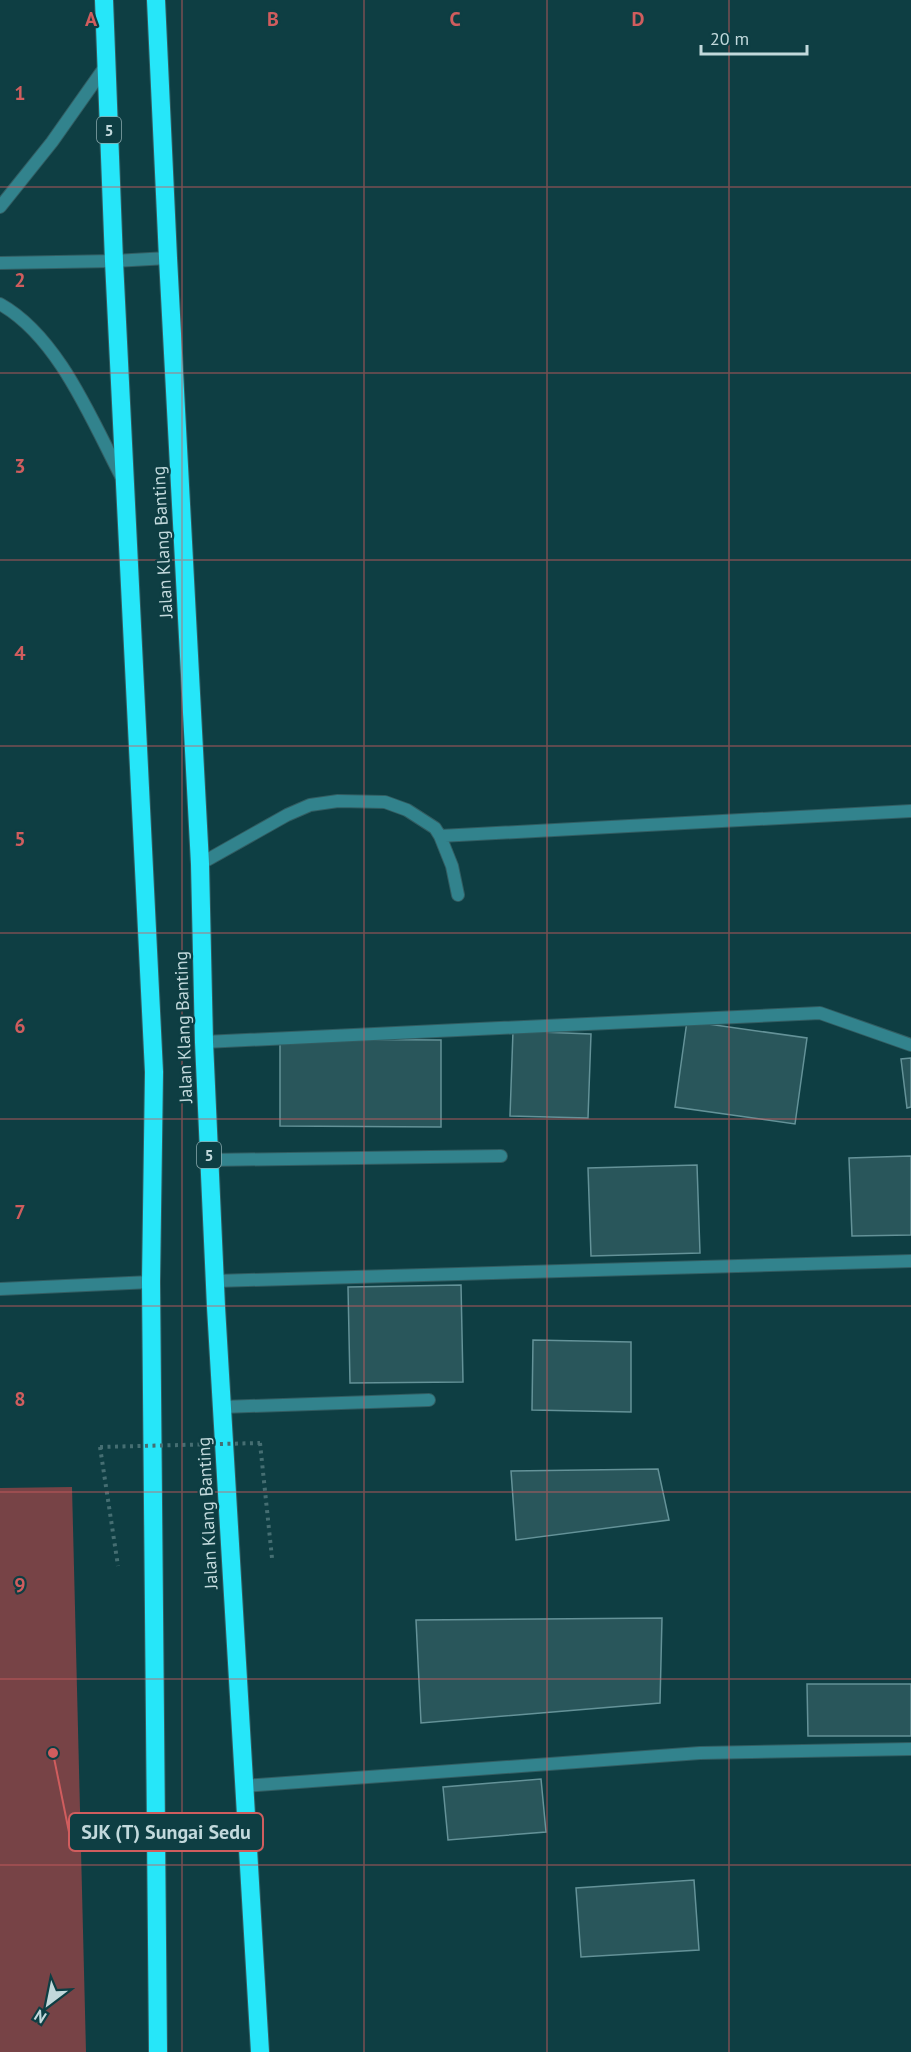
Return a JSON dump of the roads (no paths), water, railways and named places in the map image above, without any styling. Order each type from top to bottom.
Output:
[{"type":"highway","name":"Jalan Klang Banting","points":[[104,0],[114,261],[154,1072],[152,1281],[158,2052]]},
{"type":"highway","name":"Jalan Klang Banting","points":[[156,0],[200,864],[204,1041],[215,1281],[260,2052]]},
{"type":"street","points":[[0,207],[52,142],[107,63]]},
{"type":"street","points":[[0,263],[168,258]]},
{"type":"street","points":[[0,304],[18,314],[63,366],[126,486]]},
{"type":"street","points":[[200,864],[310,805],[338,801],[385,802],[407,810],[435,828],[452,866],[458,896]]},
{"type":"street","points":[[440,836],[911,811]]},
{"type":"street","points":[[204,1041],[820,1013],[911,1045]]},
{"type":"street","points":[[210,1160],[501,1156]]},
{"type":"street","points":[[215,1281],[911,1261]]},
{"type":"street","points":[[0,1289],[152,1281]]},
{"type":"street","points":[[222,1407],[429,1400]]},
{"type":"street","points":[[244,1786],[700,1753],[911,1749]]},
{"type":"place","name":"SJK (T) Sungai Sedu","points":[[53,1753]]}]
